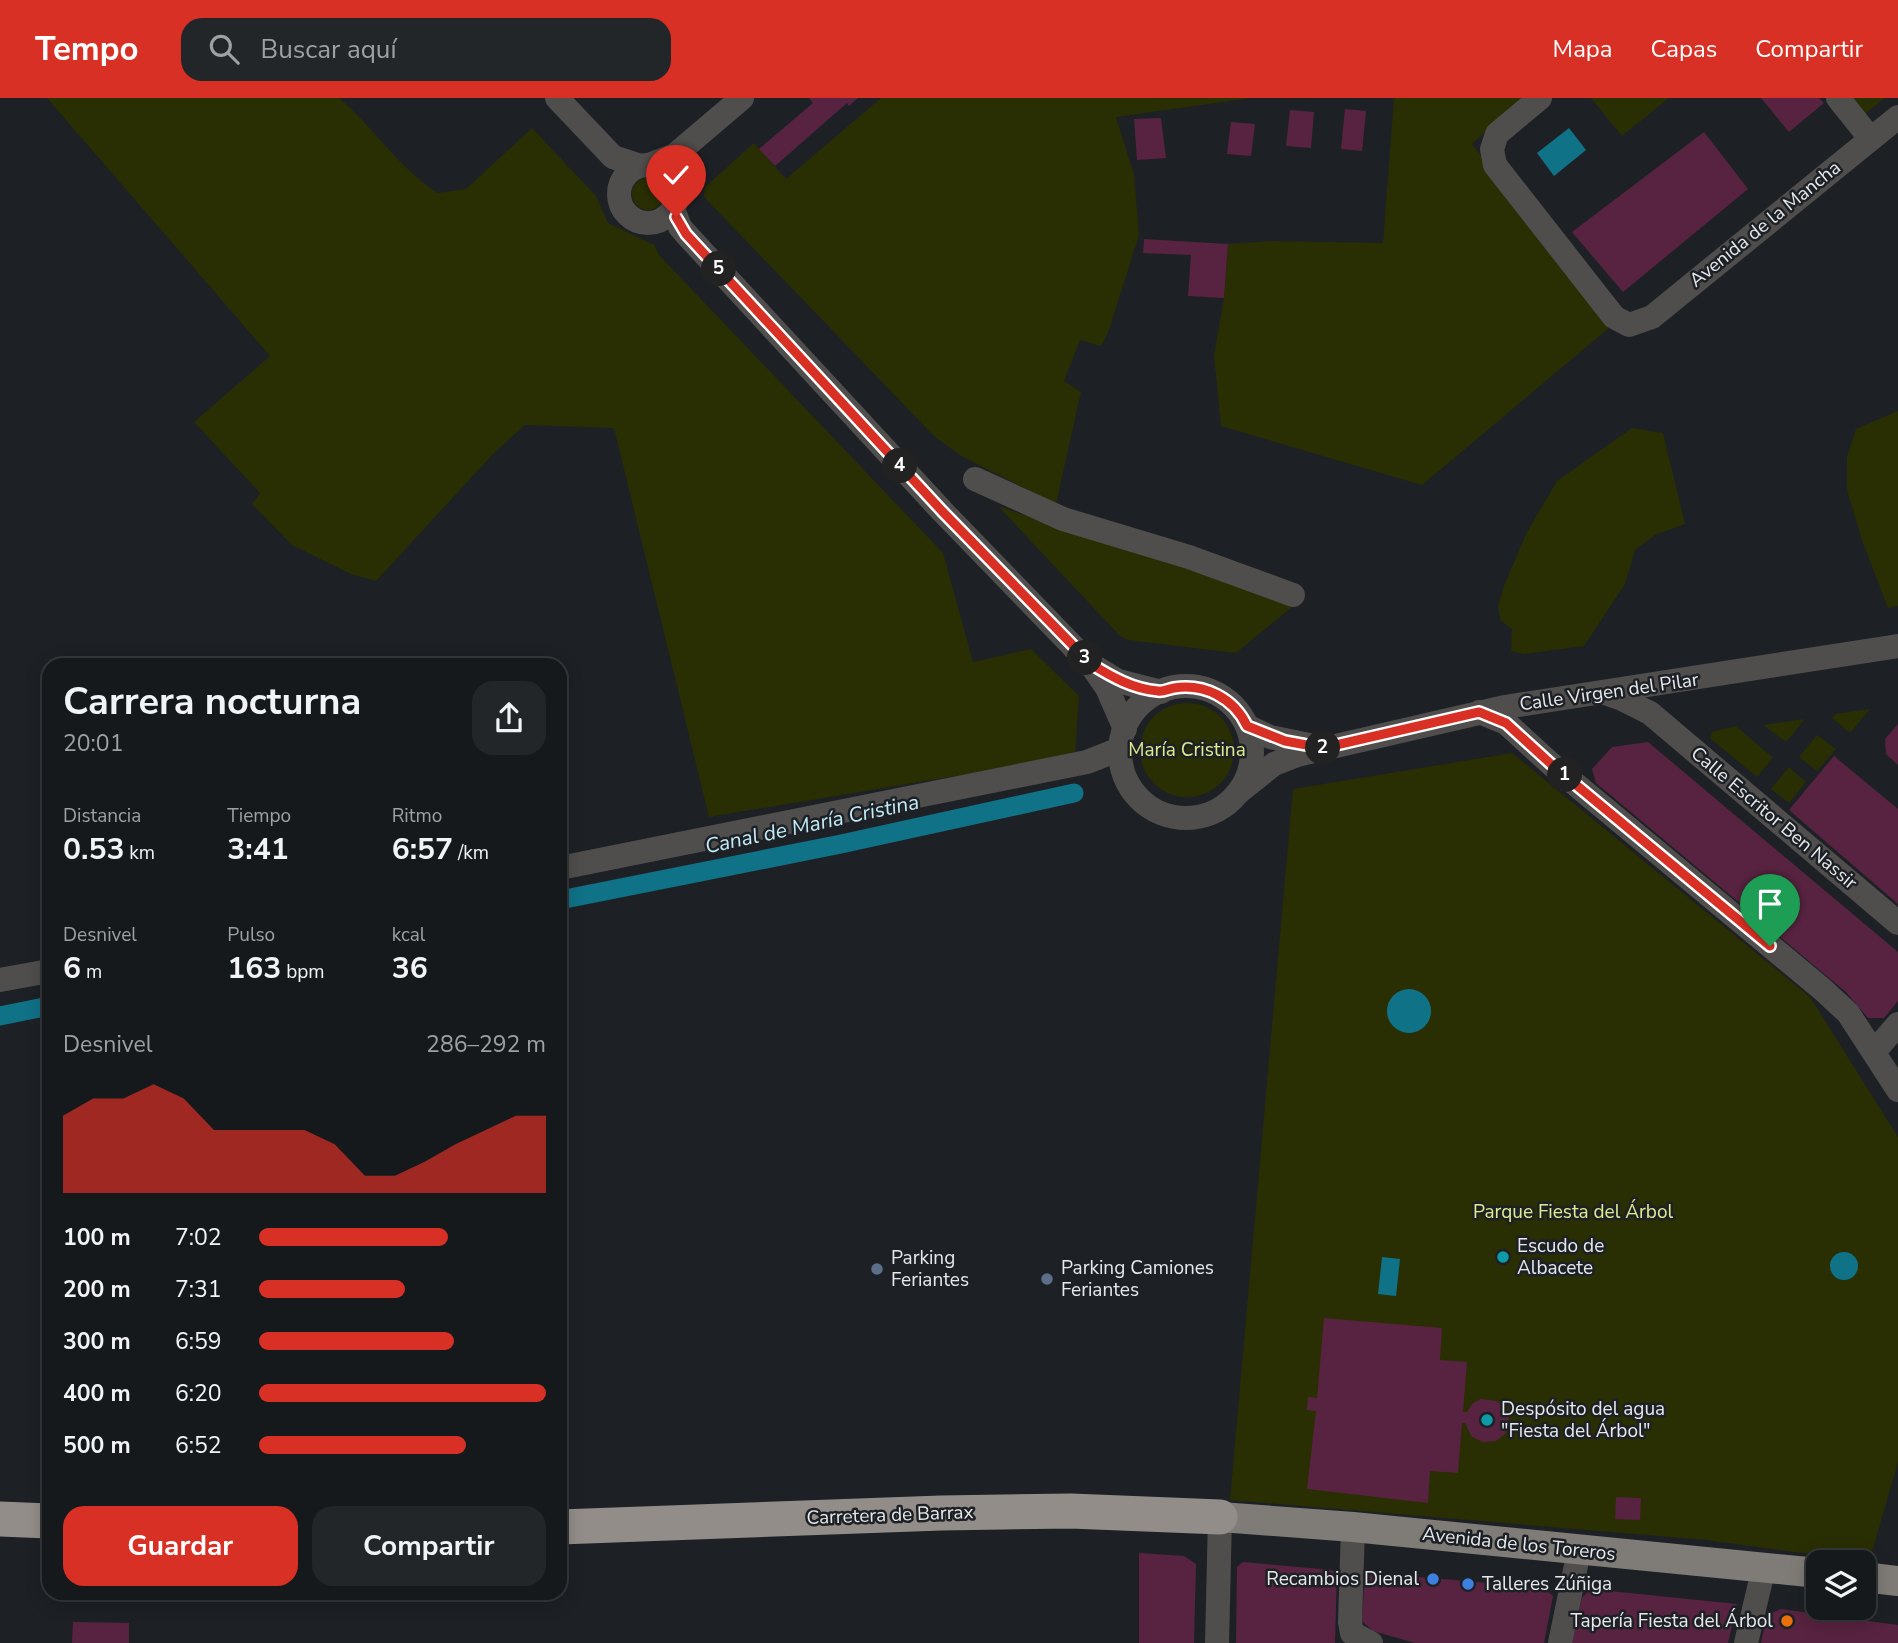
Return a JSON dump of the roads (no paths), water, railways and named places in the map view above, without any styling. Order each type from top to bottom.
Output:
[{"type":"highway","name":"Carretera de Barrax","points":[[567,1527],[1032,1511],[1220,1517]]},
{"type":"highway","points":[[0,1519],[42,1521]]},
{"type":"main road","name":"Avenida de los Toreros","points":[[1220,1517],[1353,1527],[1806,1572]]},
{"type":"main road","points":[[1876,1578],[1898,1581]]},
{"type":"street","points":[[557,98],[613,157],[621,184]]},
{"type":"street","points":[[670,220],[642,223],[625,212],[619,194],[621,184],[632,170],[669,159],[742,98]]},
{"type":"street","name":"Avenida de la Mancha","points":[[1540,98],[1497,134],[1492,149],[1495,165],[1614,317],[1629,325],[1652,317],[1898,117]]},
{"type":"street","points":[[1838,98],[1870,138]]},
{"type":"street","points":[[675,183],[683,148]]},
{"type":"street","points":[[613,157],[662,169],[670,174],[678,193],[670,220]]},
{"type":"street","points":[[567,867],[1087,762],[1123,739],[1138,706],[1171,688],[1192,687],[1212,691],[1230,702],[1247,726],[1252,764],[1239,792],[1224,806],[1205,815],[1184,818],[1164,814],[1145,804],[1131,788],[1123,769],[1123,739],[1107,688],[1091,664],[942,511],[670,220]]},
{"type":"street","points":[[975,479],[1063,519],[1189,557],[1293,595]]},
{"type":"street","name":"Calle Virgen del Pilar","points":[[1239,792],[1274,764],[1323,748],[1479,712],[1898,646]]},
{"type":"street","points":[[1091,664],[1118,681],[1161,692]]},
{"type":"street","points":[[1650,713],[1653,702],[1671,683]]},
{"type":"street","name":"Calle Escritor Ben Nassir","points":[[1601,692],[1650,713],[1898,923]]},
{"type":"street","points":[[1542,755],[1528,735],[1535,713],[1557,698]]},
{"type":"street","points":[[1479,712],[1506,723],[1849,1013],[1898,1090]]},
{"type":"street","name":"Calle Virgen del Pilar","points":[[1247,726],[1278,739],[1323,748]]},
{"type":"street","points":[[0,980],[42,972]]},
{"type":"street","points":[[1874,1052],[1898,1024]]},
{"type":"street","points":[[1217,1643],[1220,1517]]},
{"type":"street","points":[[1353,1527],[1350,1622],[1352,1633],[1371,1643]]},
{"type":"street","points":[[1560,1643],[1579,1551]]},
{"type":"street","points":[[1746,1643],[1764,1567]]},
{"type":"water","points":[[1569,128],[1586,150],[1554,176],[1537,153]]},
{"type":"water","points":[[1409,989],[1424,996],[1431,1011],[1424,1026],[1409,1033],[1394,1026],[1387,1011],[1394,996]]},
{"type":"water","points":[[1844,1252],[1854,1256],[1858,1266],[1854,1276],[1844,1280],[1834,1276],[1830,1266],[1834,1256]]},
{"type":"water","points":[[1382,1257],[1400,1259],[1396,1296],[1378,1294]]},
{"type":"waterway","name":"Canal de María Cristina","points":[[567,899],[841,844],[1074,793]]},
{"type":"waterway","name":"Canal de María Cristina","points":[[0,1016],[42,1007]]},
{"type":"place","name":"Escudo de Albacete","points":[[1503,1257]]},
{"type":"place","name":"Parking Feriantes","points":[[877,1269]]},
{"type":"place","name":"Parking Camiones Feriantes","points":[[1047,1279]]},
{"type":"place","name":"Despósito del agua \"Fiesta del Árbol\"","points":[[1487,1420]]},
{"type":"place","name":"Recambios Dienal","points":[[1433,1579]]},
{"type":"place","name":"Talleres Zúñiga","points":[[1468,1584]]},
{"type":"place","name":"Tapería Fiesta del Árbol","points":[[1787,1621]]},
{"type":"park label","name":"María Cristina","points":[[1187,750]]},
{"type":"park label","name":"Parque Fiesta del Árbol","points":[[1573,1212]]}]
